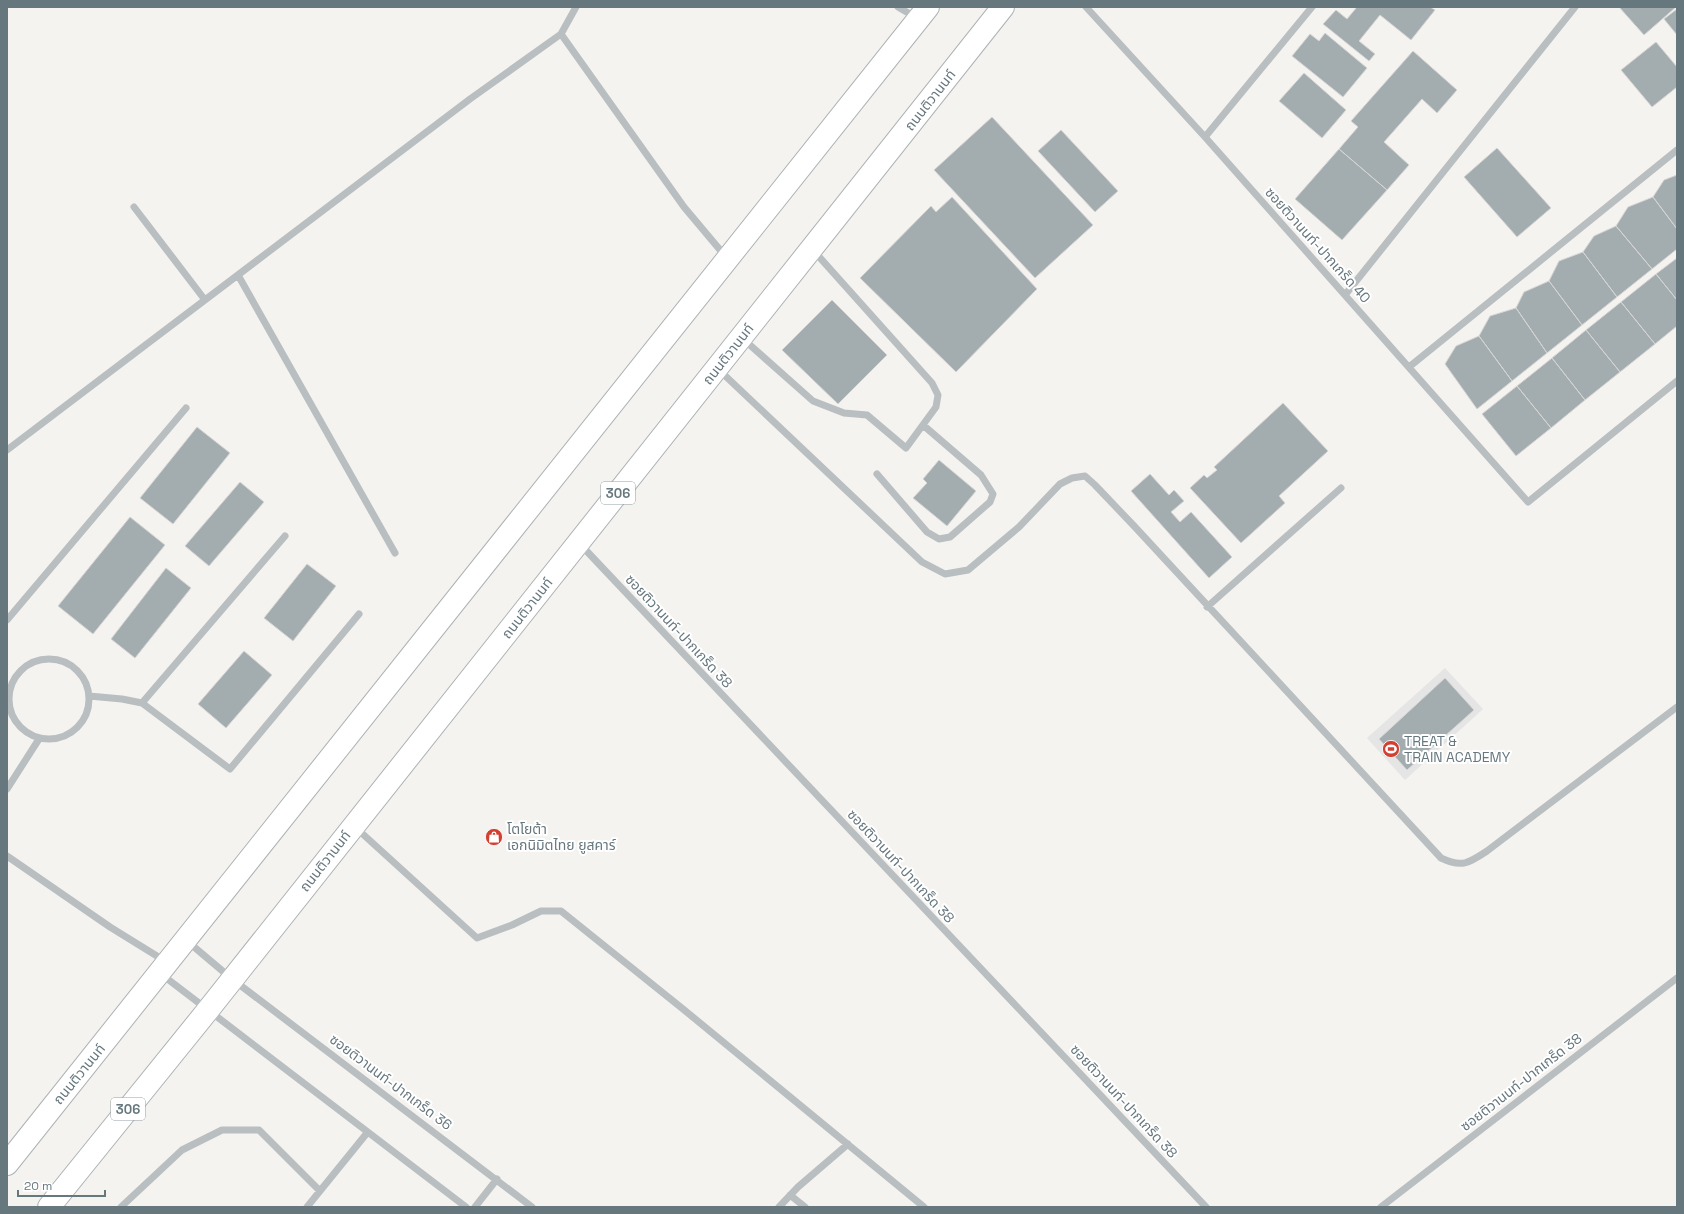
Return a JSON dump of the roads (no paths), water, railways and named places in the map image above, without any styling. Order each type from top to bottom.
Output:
[{"type":"main road","name":"ถนนติวานนท์","points":[[55,1203],[812,248],[1000,8]]},
{"type":"main road","name":"ถนนติวานนท์","points":[[8,1161],[923,13]]},
{"type":"street","points":[[7,450],[470,99],[560,34],[576,7]]},
{"type":"street","points":[[898,7],[923,13]]},
{"type":"street","name":"ซอยติวานนท์-ปากเกร็ด 40","points":[[1086,7],[1205,137],[1528,502],[1677,381]]},
{"type":"street","points":[[1205,137],[1312,7]]},
{"type":"street","points":[[1345,295],[1574,7]]},
{"type":"street","points":[[560,34],[684,207],[727,259]]},
{"type":"street","points":[[1409,367],[1677,150]]},
{"type":"street","points":[[134,207],[205,300]]},
{"type":"street","points":[[741,337],[813,401],[844,413],[867,415],[906,448],[936,407],[938,395],[932,383],[812,248]]},
{"type":"street","points":[[238,275],[395,553]]},
{"type":"street","points":[[717,368],[922,562],[945,574],[968,570],[1019,527],[1060,484],[1072,478],[1085,476],[1096,485],[1207,607],[1441,858],[1453,864],[1469,863],[1481,855],[1677,706]]},
{"type":"street","points":[[7,620],[186,408]]},
{"type":"street","points":[[877,474],[927,532],[939,539],[950,537],[990,502],[993,494],[981,475],[923,425]]},
{"type":"street","points":[[1207,607],[1341,488]]},
{"type":"street","points":[[142,702],[285,536]]},
{"type":"street","name":"ซอยติวานนท์-ปากเกร็ด 38","points":[[578,543],[1206,1207]]},
{"type":"street","points":[[89,696],[122,698],[142,702],[230,769],[359,614]]},
{"type":"street","points":[[46,659],[58,660],[70,665],[80,673],[86,684],[89,696],[88,708],[84,720],[75,730],[64,737],[52,740],[39,739],[28,734],[18,726],[11,715],[8,702],[11,678],[33,662],[46,659]]},
{"type":"street","points":[[7,722],[11,715]]},
{"type":"street","points":[[7,789],[39,739]]},
{"type":"street","points":[[354,826],[476,938],[512,925],[541,911],[561,911],[924,1207]]},
{"type":"street","points":[[7,856],[110,926],[163,967],[208,1010],[466,1207]]},
{"type":"street","name":"ซอยติวานนท์-ปากเกร็ด 36","points":[[185,939],[232,979],[532,1207]]},
{"type":"street","name":"ซอยติวานนท์-ปากเกร็ด 38","points":[[1381,1207],[1677,978]]},
{"type":"street","points":[[122,1207],[182,1150],[222,1130],[259,1130],[320,1192]]},
{"type":"street","points":[[307,1207],[367,1132]]},
{"type":"street","points":[[779,1207],[790,1195],[848,1144]]},
{"type":"street","points":[[475,1207],[497,1179]]},
{"type":"street","points":[[790,1195],[805,1207]]},
{"type":"place","name":"TREAT & TRAIN ACADEMY","points":[[1391,749]]},
{"type":"place","name":"โตโยต้า เอกนิมิตไทย ยูสคาร์","points":[[494,837]]}]
